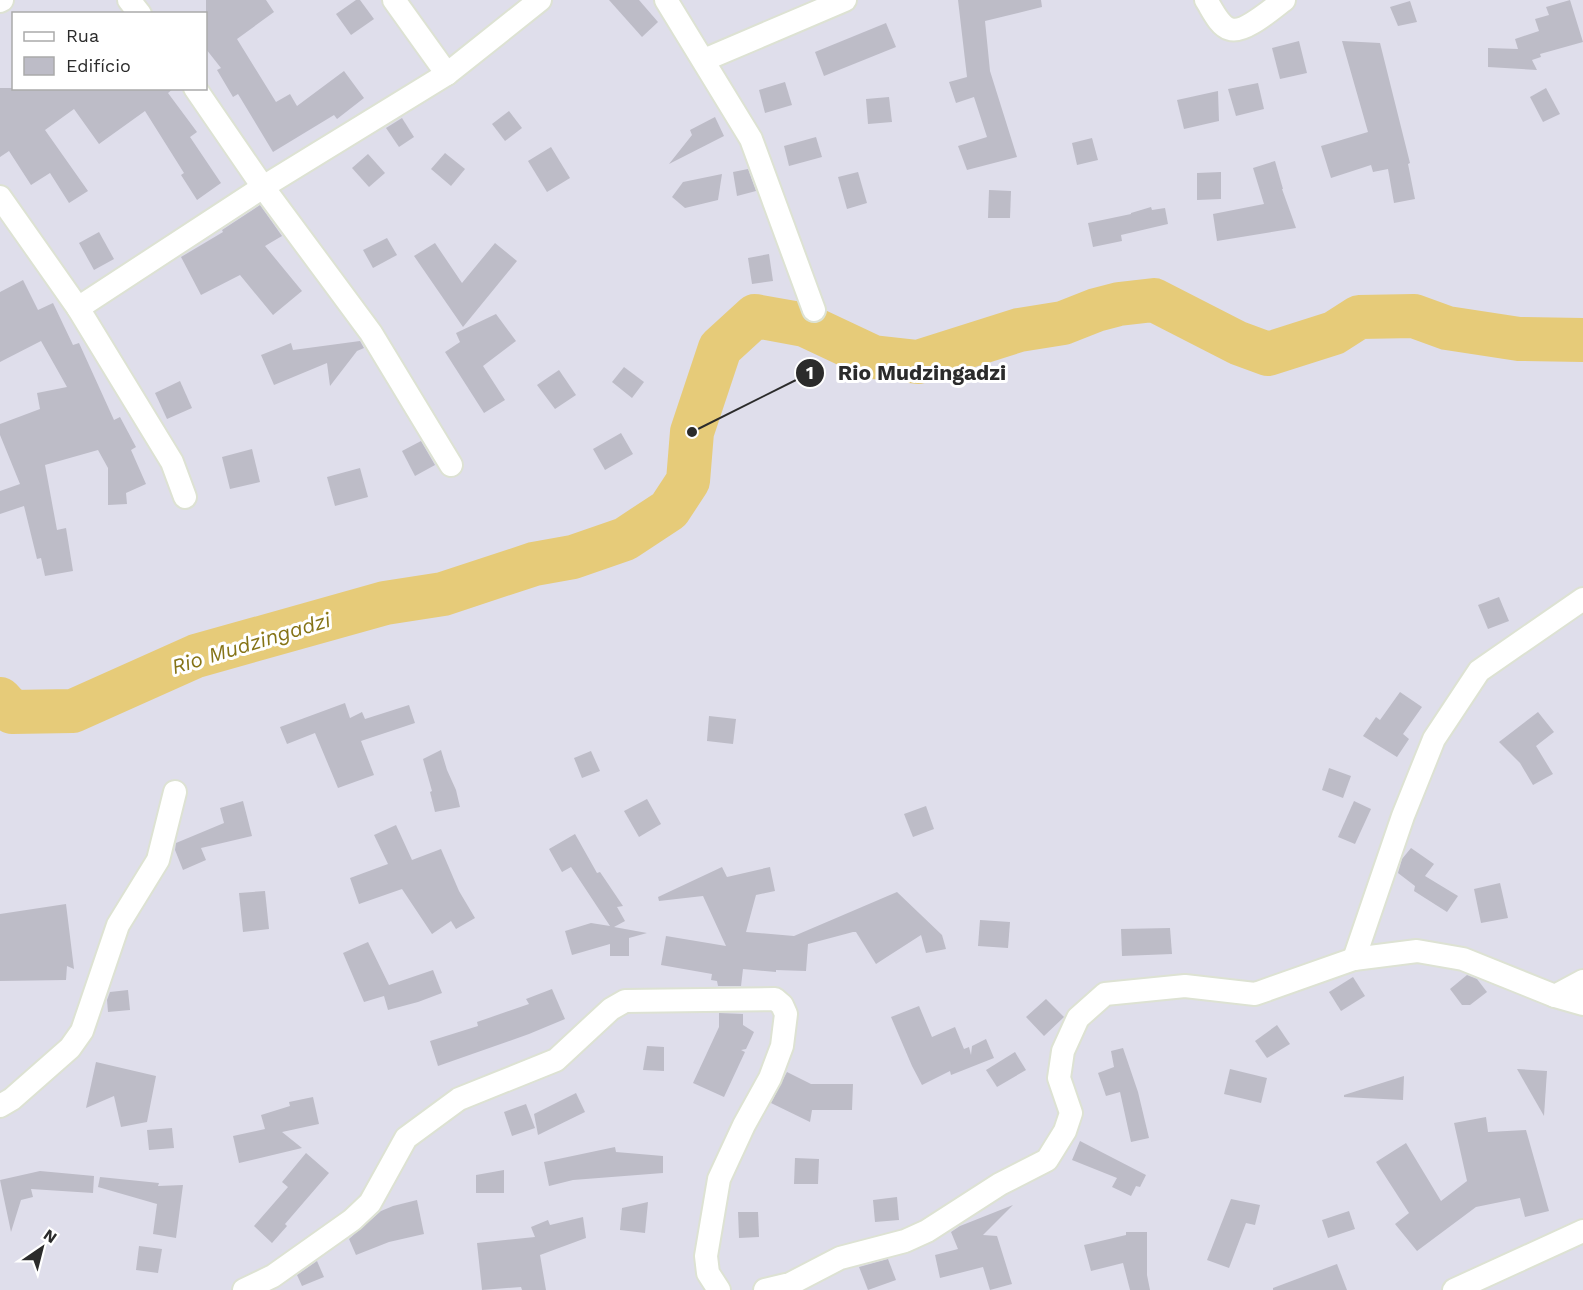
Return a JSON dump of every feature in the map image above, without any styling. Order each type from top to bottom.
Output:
[{"type":"street","points":[[129,0],[138,12]]},
{"type":"street","points":[[394,0],[447,74]]},
{"type":"street","points":[[78,308],[263,187],[447,74],[540,0]]},
{"type":"street","points":[[666,0],[751,139],[814,310]]},
{"type":"street","points":[[704,60],[845,0]]},
{"type":"street","points":[[1206,0],[1219,21],[1230,29],[1242,30],[1284,0]]},
{"type":"street","points":[[196,90],[263,187],[371,333],[451,465]]},
{"type":"street","points":[[0,197],[78,308],[172,462],[185,497]]},
{"type":"street","points":[[1354,959],[1403,816],[1434,739],[1479,671],[1583,599]]},
{"type":"street","points":[[0,1106],[12,1099],[70,1048],[82,1030],[118,925],[158,860],[175,792]]},
{"type":"street","points":[[765,1290],[790,1284],[840,1258],[905,1241],[927,1232],[1000,1184],[1047,1160],[1065,1131],[1071,1113],[1059,1078],[1063,1051],[1078,1018],[1105,994],[1185,986],[1255,994],[1354,959],[1417,951],[1463,960],[1555,996],[1583,1004]]},
{"type":"street","points":[[1555,996],[1583,981]]},
{"type":"street","points":[[244,1290],[273,1276],[352,1220],[370,1203],[406,1138],[459,1099],[556,1060],[611,1010],[625,1001],[775,999],[782,1005],[786,1014],[782,1046],[770,1078],[744,1125],[719,1179],[706,1256],[708,1273],[719,1290]]},
{"type":"street","points":[[1454,1290],[1583,1231]]},
{"type":"building","points":[[206,0],[266,0],[274,12],[237,39],[276,102],[290,94],[297,106],[344,71],[364,98],[337,119],[334,115],[273,152],[238,94],[233,97],[217,70],[221,68],[207,50]]},
{"type":"building","points":[[356,0],[360,0],[374,19],[351,35],[336,14]]},
{"type":"building","points":[[609,0],[639,0],[658,22],[642,37]]},
{"type":"building","points":[[958,0],[1041,0],[1042,7],[985,21],[990,71],[1017,157],[967,170],[958,146],[987,137],[974,97],[956,103],[949,82],[967,77]]},
{"type":"building","points":[[1570,0],[1583,42],[1540,54],[1541,57],[1532,60],[1537,70],[1488,67],[1488,48],[1518,49],[1515,39],[1539,31],[1535,19],[1549,15],[1546,7]]},
{"type":"building","points":[[1410,1],[1417,22],[1398,26],[1390,7]]},
{"type":"building","points":[[886,23],[896,47],[824,76],[815,52]]},
{"type":"building","points":[[1299,41],[1307,73],[1280,79],[1272,48]]},
{"type":"building","points":[[1342,41],[1380,43],[1410,163],[1408,164],[1415,199],[1394,203],[1388,169],[1373,172],[1371,165],[1331,178],[1321,146],[1368,132]]},
{"type":"building","points":[[785,82],[792,105],[765,113],[759,90]]},
{"type":"building","points":[[1258,83],[1264,109],[1236,116],[1228,89]]},
{"type":"building","points":[[0,88],[12,88],[12,90],[172,90],[168,93],[197,132],[190,137],[221,183],[197,200],[181,175],[184,173],[145,111],[99,144],[74,109],[45,130],[88,191],[69,203],[50,173],[31,185],[9,151],[0,157]]},
{"type":"building","points":[[1546,88],[1560,114],[1543,122],[1530,97]]},
{"type":"building","points":[[1218,91],[1219,121],[1184,129],[1177,100]]},
{"type":"building","points":[[889,97],[892,122],[868,124],[866,99]]},
{"type":"building","points":[[509,111],[522,128],[505,141],[492,124]]},
{"type":"building","points":[[715,117],[724,136],[669,164],[692,135],[690,130]]},
{"type":"building","points":[[402,118],[414,137],[399,147],[386,128]]},
{"type":"building","points":[[816,137],[822,157],[789,166],[784,146]]},
{"type":"building","points":[[1092,138],[1098,160],[1077,165],[1072,143]]},
{"type":"building","points":[[551,147],[570,178],[547,192],[528,161]]},
{"type":"building","points":[[445,153],[465,169],[451,186],[431,169]]},
{"type":"building","points":[[368,154],[385,173],[369,187],[352,168]]},
{"type":"building","points":[[1275,161],[1296,228],[1217,241],[1213,214],[1264,204],[1253,168]]},
{"type":"building","points":[[748,169],[756,191],[737,196],[733,172]]},
{"type":"building","points":[[858,172],[867,203],[847,209],[838,177]]},
{"type":"building","points":[[1221,172],[1221,199],[1197,200],[1197,173]]},
{"type":"building","points":[[722,174],[718,200],[685,208],[672,197],[683,182]]},
{"type":"building","points":[[989,190],[1011,191],[1010,218],[988,218]]},
{"type":"building","points":[[260,205],[282,236],[265,246],[302,291],[273,315],[240,275],[201,295],[181,257],[223,232],[222,230]]},
{"type":"building","points":[[1151,207],[1152,210],[1165,208],[1168,224],[1121,235],[1122,241],[1093,247],[1088,223],[1131,214]]},
{"type":"building","points":[[99,232],[114,259],[94,270],[79,243]]},
{"type":"building","points":[[387,238],[397,255],[373,268],[363,250]]},
{"type":"building","points":[[435,243],[462,283],[495,243],[517,261],[463,327],[414,256]]},
{"type":"building","points":[[769,254],[773,281],[752,284],[748,258]]},
{"type":"building","points":[[23,280],[38,310],[53,303],[73,345],[79,343],[114,420],[120,417],[136,447],[131,450],[146,484],[126,493],[127,504],[108,505],[108,468],[98,450],[45,465],[57,530],[66,528],[73,571],[45,576],[41,558],[37,559],[24,506],[0,514],[0,491],[20,484],[0,435],[0,424],[40,409],[37,393],[67,387],[41,341],[0,362],[0,292]]},
{"type":"building","points":[[496,314],[516,341],[483,366],[505,400],[484,413],[445,352],[460,342],[456,333]]},
{"type":"building","points":[[360,341],[364,348],[357,351],[330,386],[327,363],[274,385],[261,355],[291,343],[293,350]]},
{"type":"building","points":[[624,367],[644,382],[632,398],[612,382]]},
{"type":"building","points":[[559,370],[576,395],[555,409],[537,385]]},
{"type":"building","points":[[180,381],[192,408],[167,419],[155,393]]},
{"type":"building","points":[[621,433],[633,454],[605,470],[593,449]]},
{"type":"building","points":[[421,441],[435,465],[415,476],[402,451]]},
{"type":"building","points":[[252,449],[260,482],[230,489],[222,457]]},
{"type":"building","points":[[360,468],[368,497],[335,506],[327,477]]},
{"type":"building","points":[[1499,597],[1509,621],[1488,629],[1478,605]]},
{"type":"building","points":[[1400,692],[1422,707],[1403,734],[1409,739],[1397,757],[1363,736],[1376,717],[1380,720]]},
{"type":"building","points":[[345,703],[350,718],[362,712],[365,719],[409,705],[415,723],[361,741],[374,775],[338,788],[315,733],[287,744],[280,727]]},
{"type":"building","points":[[1538,712],[1554,732],[1536,746],[1553,774],[1533,785],[1520,763],[1499,742]]},
{"type":"building","points":[[709,716],[736,719],[733,744],[707,741]]},
{"type":"building","points":[[441,750],[460,807],[435,812],[423,759]]},
{"type":"building","points":[[591,751],[600,771],[582,778],[574,758]]},
{"type":"building","points":[[1329,768],[1351,776],[1343,798],[1322,790]]},
{"type":"building","points":[[647,799],[661,824],[639,837],[624,811]]},
{"type":"building","points":[[243,801],[252,836],[201,848],[206,860],[183,870],[175,850],[176,843],[224,823],[220,808]]},
{"type":"building","points":[[1354,801],[1371,809],[1355,844],[1338,837]]},
{"type":"building","points":[[926,806],[934,829],[913,837],[904,814]]},
{"type":"building","points":[[396,825],[412,860],[441,849],[459,891],[475,918],[456,929],[451,921],[432,934],[402,889],[359,904],[350,878],[388,864],[374,835]]},
{"type":"building","points":[[575,834],[597,873],[600,872],[623,906],[617,907],[625,921],[614,927],[647,933],[629,938],[629,956],[610,956],[610,944],[572,955],[565,931],[591,923],[610,926],[571,867],[562,872],[549,849]]},
{"type":"building","points":[[1411,848],[1434,864],[1425,876],[1458,896],[1447,912],[1414,891],[1415,886],[1398,873],[1402,859]]},
{"type":"building","points":[[722,867],[727,877],[770,867],[775,891],[756,895],[746,932],[794,936],[897,892],[942,935],[946,949],[926,953],[921,935],[876,964],[856,932],[853,932],[808,944],[806,971],[776,970],[776,972],[743,969],[741,986],[718,986],[717,981],[711,980],[712,974],[661,965],[666,936],[726,946],[703,896],[659,901],[658,897]]},
{"type":"building","points":[[1500,883],[1508,918],[1481,923],[1474,889]]},
{"type":"building","points":[[265,891],[269,929],[243,932],[239,893]]},
{"type":"building","points":[[66,904],[74,969],[67,966],[66,980],[0,981],[0,914]]},
{"type":"building","points":[[980,920],[1010,922],[1008,948],[978,946]]},
{"type":"building","points":[[1170,928],[1172,954],[1122,956],[1121,929]]},
{"type":"building","points":[[368,942],[389,985],[433,970],[442,993],[388,1010],[384,996],[364,1002],[343,953]]},
{"type":"building","points":[[1467,975],[1477,979],[1487,992],[1470,1005],[1462,1005],[1450,989]]},
{"type":"building","points":[[1353,977],[1365,996],[1341,1011],[1329,992]]},
{"type":"building","points":[[552,989],[565,1019],[438,1066],[430,1041],[478,1026],[477,1022],[529,1004],[526,999]]},
{"type":"building","points":[[128,990],[130,1010],[108,1012],[107,1000],[110,992]]},
{"type":"building","points":[[1046,999],[1064,1017],[1044,1036],[1026,1017]]},
{"type":"building","points":[[919,1006],[932,1037],[955,1027],[964,1049],[969,1047],[971,1055],[972,1046],[986,1039],[994,1058],[951,1075],[950,1071],[922,1085],[891,1017]]},
{"type":"building","points":[[719,1013],[743,1014],[743,1025],[754,1032],[746,1049],[741,1050],[745,1052],[724,1097],[693,1083],[719,1027]]},
{"type":"building","points":[[1277,1025],[1290,1044],[1267,1058],[1255,1041]]},
{"type":"building","points":[[647,1046],[664,1047],[664,1071],[643,1070]]},
{"type":"building","points":[[1123,1048],[1138,1092],[1149,1138],[1131,1142],[1120,1092],[1106,1096],[1098,1073],[1114,1067],[1111,1051]]},
{"type":"building","points":[[1015,1052],[1026,1070],[997,1087],[986,1070]]},
{"type":"building","points":[[96,1062],[156,1076],[147,1122],[121,1127],[114,1096],[86,1108]]},
{"type":"building","points":[[1230,1069],[1267,1078],[1261,1103],[1224,1094]]},
{"type":"building","points":[[1517,1069],[1547,1071],[1544,1116]]},
{"type":"building","points":[[787,1072],[811,1084],[853,1084],[852,1110],[812,1110],[810,1122],[771,1103]]},
{"type":"building","points":[[1404,1076],[1403,1100],[1344,1097],[1344,1095]]},
{"type":"building","points":[[576,1093],[585,1112],[538,1135],[534,1114]]},
{"type":"building","points":[[313,1097],[319,1124],[282,1132],[302,1148],[239,1163],[233,1136],[265,1129],[261,1115],[290,1106],[289,1102]]},
{"type":"building","points":[[526,1104],[535,1128],[512,1136],[504,1112]]},
{"type":"building","points":[[1486,1117],[1488,1132],[1526,1130],[1549,1211],[1525,1217],[1520,1198],[1476,1207],[1417,1251],[1395,1224],[1409,1213],[1376,1162],[1406,1143],[1441,1201],[1467,1181],[1454,1123]]},
{"type":"building","points":[[172,1128],[174,1148],[149,1150],[147,1130]]},
{"type":"building","points":[[1080,1141],[1146,1175],[1140,1187],[1136,1186],[1131,1196],[1112,1187],[1117,1178],[1072,1160]]},
{"type":"building","points":[[615,1147],[616,1152],[663,1156],[663,1173],[573,1180],[549,1186],[544,1162]]},
{"type":"building","points":[[306,1153],[329,1173],[285,1224],[287,1226],[272,1243],[254,1226],[288,1187],[282,1182]]},
{"type":"building","points":[[795,1158],[819,1159],[818,1184],[794,1184]]},
{"type":"building","points":[[504,1170],[504,1193],[476,1193],[476,1175]]},
{"type":"building","points":[[40,1171],[94,1176],[93,1193],[31,1189],[33,1197],[21,1200],[11,1232],[0,1180]]},
{"type":"building","points":[[100,1177],[159,1183],[158,1186],[183,1185],[176,1238],[153,1234],[157,1204],[98,1187]]},
{"type":"building","points":[[897,1197],[899,1220],[875,1222],[873,1200]]},
{"type":"building","points":[[1231,1199],[1260,1205],[1255,1225],[1246,1223],[1229,1268],[1207,1260]]},
{"type":"building","points":[[417,1200],[424,1234],[389,1242],[356,1255],[349,1239],[381,1211]]},
{"type":"building","points":[[648,1202],[645,1233],[620,1230],[622,1208]]},
{"type":"building","points":[[1013,1205],[983,1235],[997,1236],[1012,1284],[990,1290],[983,1267],[940,1278],[935,1255],[958,1249],[951,1232],[960,1226]]},
{"type":"building","points":[[1349,1211],[1355,1229],[1328,1238],[1322,1220]]},
{"type":"building","points":[[738,1212],[758,1212],[759,1237],[739,1238]]},
{"type":"building","points":[[583,1217],[586,1238],[540,1255],[546,1290],[522,1290],[521,1287],[482,1290],[477,1243],[535,1237],[531,1227],[548,1220],[550,1225]]},
{"type":"building","points":[[1126,1232],[1147,1232],[1147,1275],[1150,1290],[1130,1290],[1123,1263],[1091,1271],[1084,1245],[1126,1235]]},
{"type":"building","points":[[139,1246],[162,1249],[158,1273],[136,1270]]},
{"type":"building","points":[[888,1259],[896,1280],[868,1290],[859,1267]]},
{"type":"building","points":[[317,1261],[324,1277],[302,1286],[297,1275]]},
{"type":"building","points":[[1337,1264],[1347,1290],[1273,1290],[1273,1288]]},
{"type":"waterway","name":"Rio Mudzingadzi","points":[[0,699],[12,712],[73,711],[196,656],[385,603],[443,594],[534,564],[573,557],[625,539],[669,510],[688,481],[692,432],[720,348],[755,316],[805,325],[873,357],[918,362],[1019,330],[1063,323],[1119,304],[1154,300],[1238,343],[1268,354],[1334,333],[1359,317],[1414,316],[1447,328],[1519,339],[1583,340]]},
{"type":"place","name":"Rio Mudzingadzi","points":[[692,432]]}]
